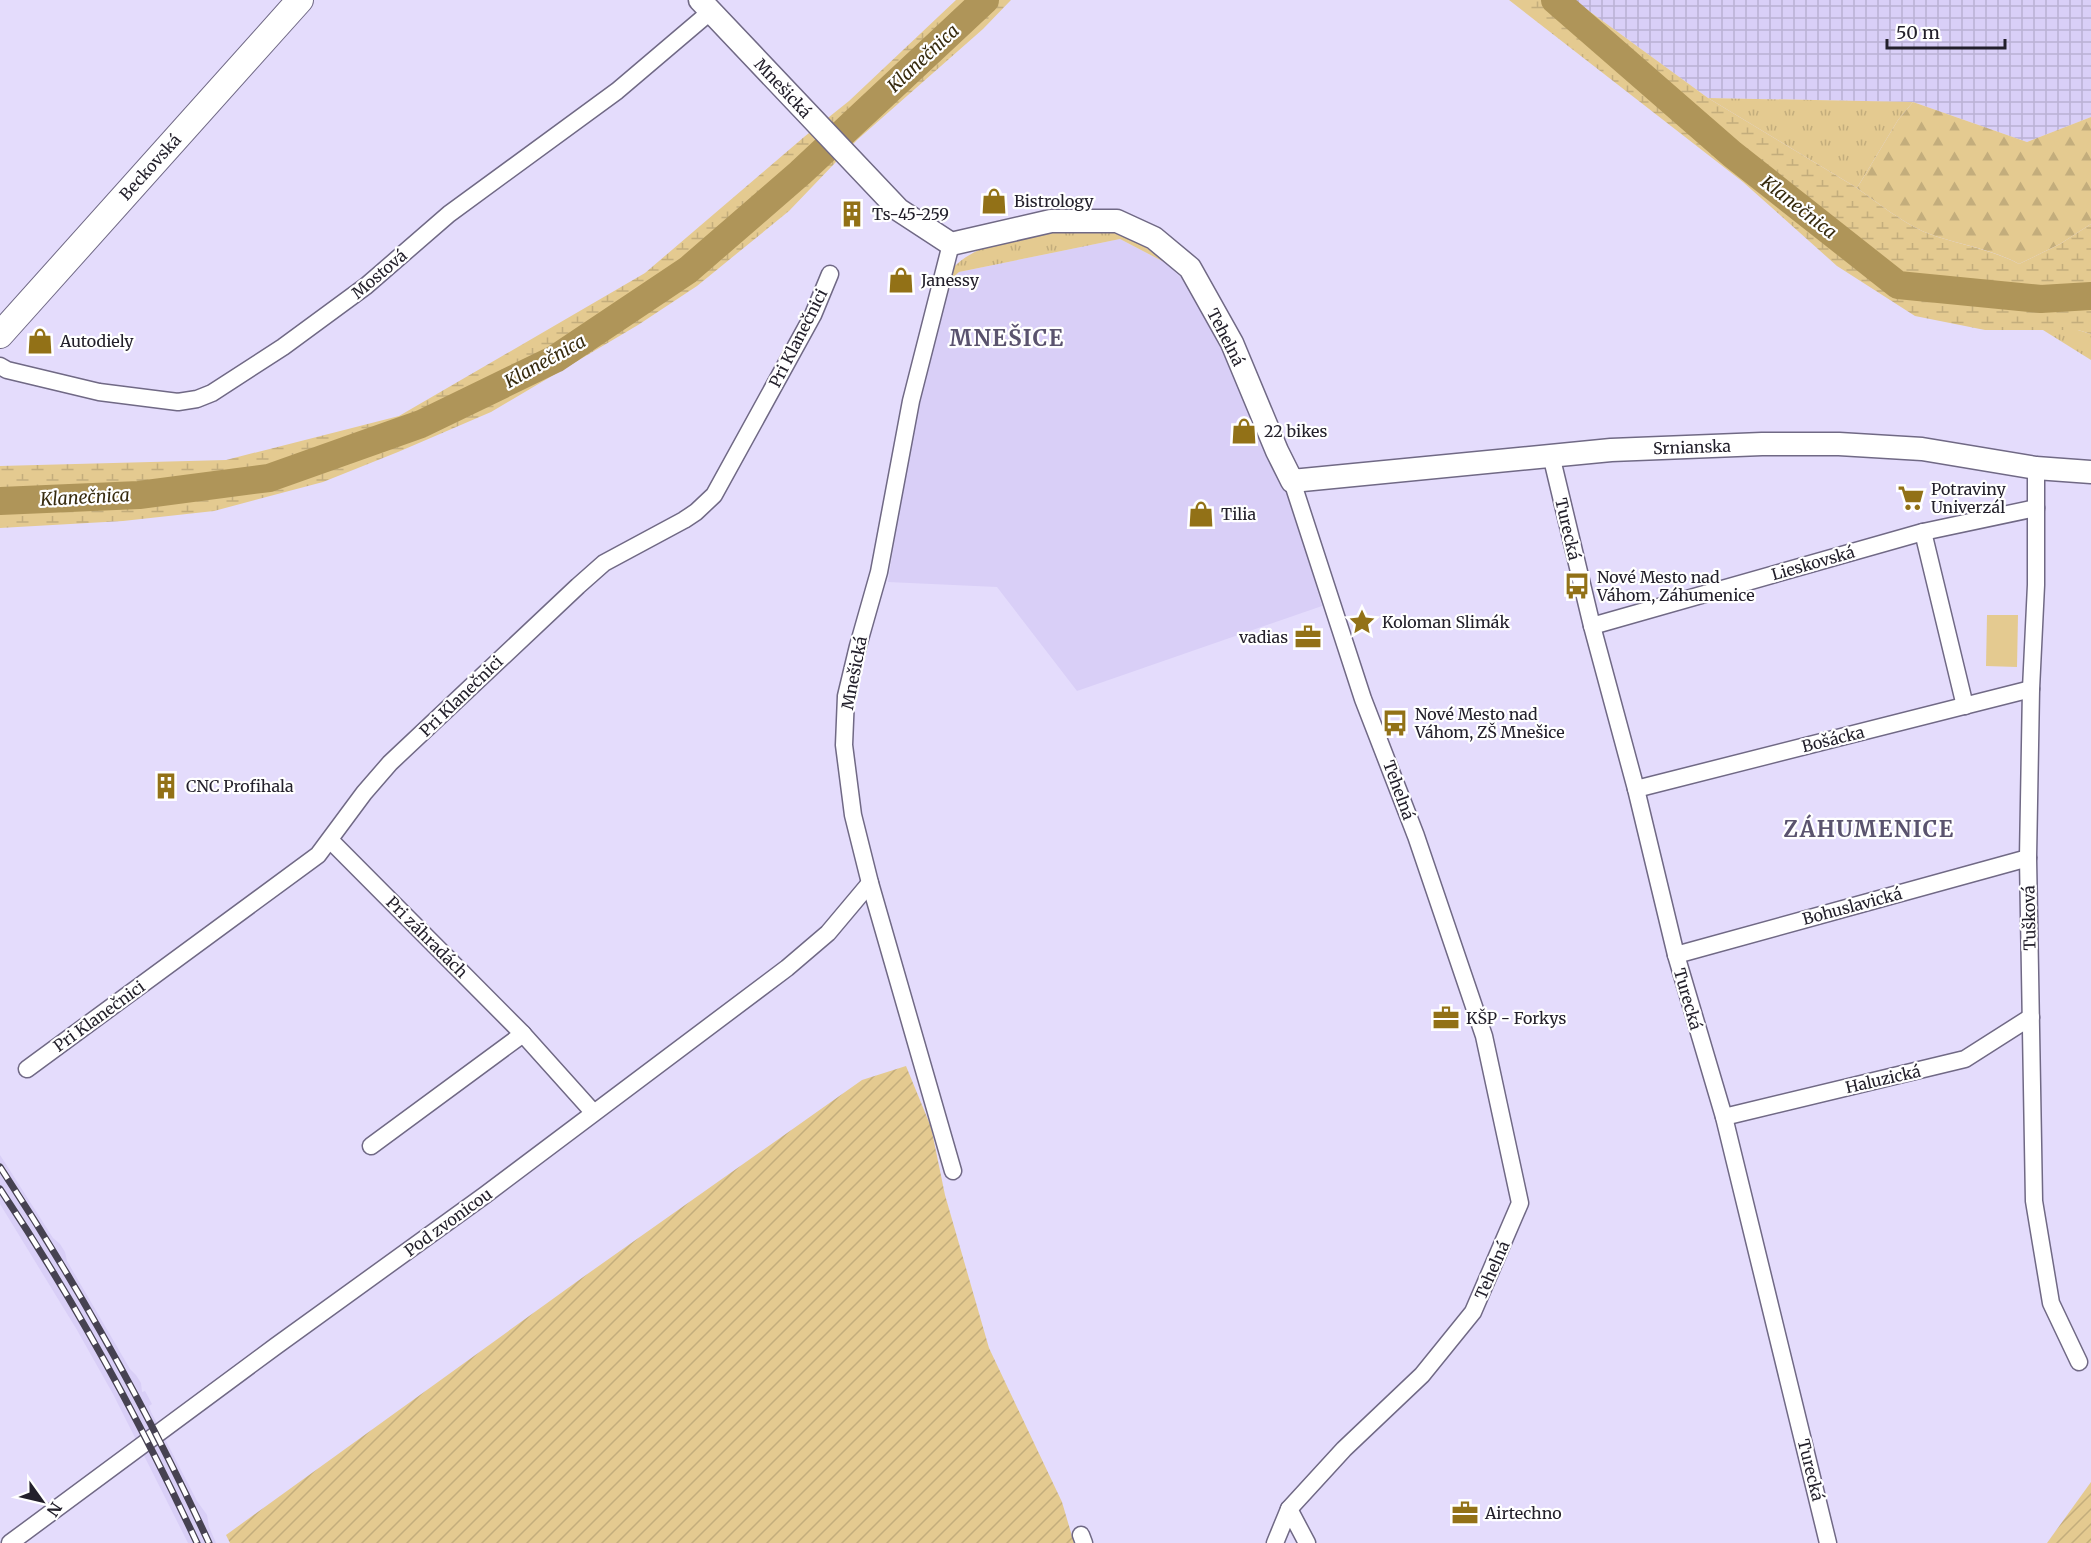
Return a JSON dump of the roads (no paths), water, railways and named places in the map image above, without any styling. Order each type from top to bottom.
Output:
[{"type":"main road","name":"Beckovská","points":[[0,335],[300,0]]},
{"type":"street","name":"Mnešická","points":[[705,6],[899,210],[951,244],[911,401],[879,572],[846,696],[844,746],[853,815],[870,883],[953,1171]]},
{"type":"street","name":"Mostová","points":[[0,366],[7,370],[99,392],[178,402],[197,399],[212,393],[283,347],[366,286],[449,214],[617,91],[705,6]]},
{"type":"street","name":"Tehelná","points":[[951,244],[1051,221],[1117,221],[1154,238],[1190,268],[1232,343],[1292,481],[1364,699],[1416,836],[1485,1036],[1520,1203],[1473,1312],[1422,1375],[1344,1449],[1289,1509],[1275,1543]]},
{"type":"street","name":"Pri Klanečnici","points":[[27,1069],[318,855],[364,793],[390,763],[595,571],[620,553],[690,516],[714,495],[813,315],[830,274]]},
{"type":"street","name":"Srnianska","points":[[1292,481],[1551,455],[1762,444],[1839,444],[1922,449],[2036,468],[2091,472]]},
{"type":"street","name":"Turecká","points":[[1551,455],[1676,955],[1724,1117],[1828,1543]]},
{"type":"street","name":"Tušková","points":[[2036,468],[2036,585],[2031,689],[2028,858],[2034,1201],[2051,1303],[2079,1362]]},
{"type":"street","name":"Lieskovská","points":[[1592,626],[1923,532],[2036,508]]},
{"type":"street","points":[[1923,532],[1965,706]]},
{"type":"street","name":"Bošácka","points":[[1636,789],[2031,689]]},
{"type":"street","name":"Pri záhradách","points":[[330,840],[523,1034],[593,1112]]},
{"type":"street","name":"Bohuslavická","points":[[1676,955],[2028,858]]},
{"type":"street","name":"Pod zvonicou","points":[[10,1543],[485,1195],[803,954],[828,933],[870,883]]},
{"type":"street","name":"Haluzická","points":[[1724,1117],[1965,1059],[2031,1017]]},
{"type":"street","points":[[371,1146],[523,1034]]},
{"type":"street","points":[[1289,1509],[1307,1543]]},
{"type":"waterway","name":"Klanečnica","points":[[0,501],[139,495],[269,478],[421,424],[555,359],[688,270],[800,173],[985,0]]},
{"type":"waterway","name":"Klanečnica","points":[[1555,0],[1732,154],[1898,285],[2041,299],[2091,296]]},
{"type":"railway","points":[[0,1167],[58,1258],[112,1351],[209,1543]]},
{"type":"railway","points":[[0,1189],[28,1231],[105,1362],[153,1452],[197,1543]]},
{"type":"place","name":"Bistrology","points":[[994,201]]},
{"type":"place","name":"Ts-45-259","points":[[852,214]]},
{"type":"place","name":"Janessy","points":[[901,280]]},
{"type":"place","name":"Autodiely","points":[[40,341]]},
{"type":"place","name":"22 bikes","points":[[1244,431]]},
{"type":"place","name":"Potraviny Univerzál","points":[[1911,498]]},
{"type":"place","name":"Tilia","points":[[1201,514]]},
{"type":"place","name":"Nové Mesto nad Váhom, Záhumenice","points":[[1577,586]]},
{"type":"place","name":"Koloman Slimák","points":[[1362,622]]},
{"type":"place","name":"vadias","points":[[1308,637]]},
{"type":"place","name":"Nové Mesto nad Váhom, ZŠ Mnešice","points":[[1395,723]]},
{"type":"place","name":"CNC Profihala","points":[[166,786]]},
{"type":"place","name":"KŠP - Forkys","points":[[1446,1018]]},
{"type":"place","name":"Airtechno","points":[[1465,1513]]},
{"type":"district","name":"MNEŠICE","points":[[1007,338]]},
{"type":"district","name":"ZÁHUMENICE","points":[[1869,829]]}]
